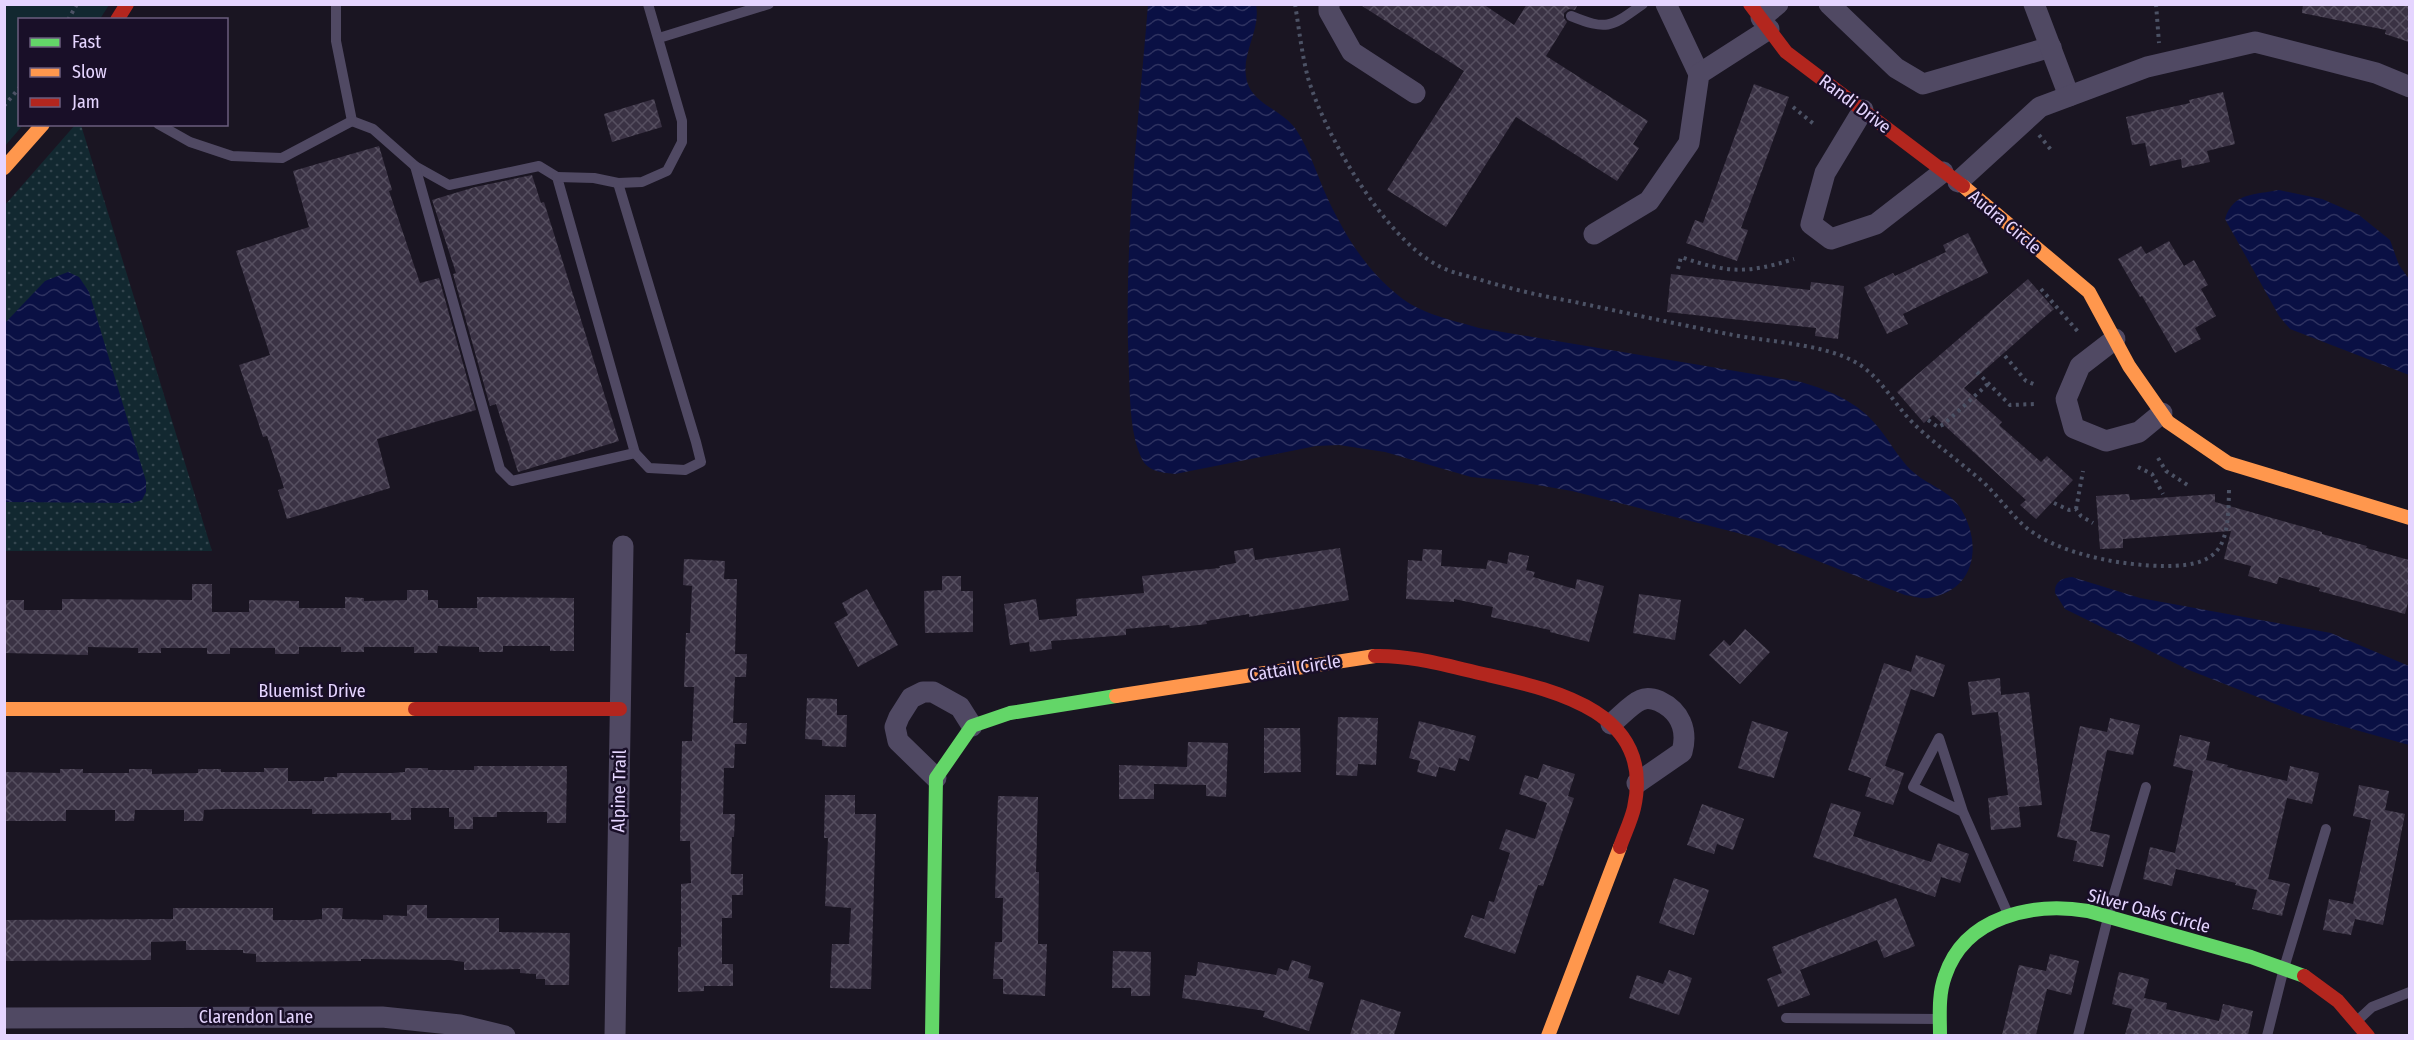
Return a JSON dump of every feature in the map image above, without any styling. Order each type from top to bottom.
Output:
[{"type":"street","points":[[118,18],[127,4]]},
{"type":"street","points":[[1329,4],[1329,10],[1352,52],[1415,93]]},
{"type":"street","points":[[1594,234],[1649,201],[1689,143],[1699,74],[1666,4]]},
{"type":"street","points":[[1699,74],[1760,17],[1778,4]]},
{"type":"street","points":[[1829,4],[1896,68],[1923,84],[2050,47]]},
{"type":"street","points":[[2034,4],[2069,96]]},
{"type":"street","name":"Randi Drive","points":[[1760,17],[1786,52],[1951,177]]},
{"type":"street","name":"Audra Circle","points":[[2409,87],[2376,73],[2255,42],[2147,67],[2040,107],[1951,177],[2089,292],[2129,366],[2168,423],[2228,463],[2409,518]]},
{"type":"street","points":[[1863,110],[1825,172],[1811,224],[1830,239],[1876,224],[1951,177]]},
{"type":"street","points":[[4,168],[41,126]]},
{"type":"street","points":[[2115,339],[2080,366],[2066,399],[2074,428],[2106,441],[2139,432],[2162,413]]},
{"type":"street","name":"Alpine Trail","points":[[615,1035],[623,546]]},
{"type":"street","name":"Cattail Circle","points":[[972,726],[1010,713],[1346,659],[1383,656],[1425,662],[1524,684],[1564,697],[1597,712],[1618,729],[1633,757],[1637,783],[1634,809],[1548,1035]]},
{"type":"street","points":[[932,1035],[936,778],[945,760],[972,726],[960,706],[933,692],[917,694],[906,704],[895,728],[896,735],[898,741],[936,778]]},
{"type":"street","points":[[1611,724],[1641,699],[1650,698],[1672,710],[1681,722],[1684,734],[1682,752],[1637,783]]},
{"type":"street","name":"Bluemist Drive","points":[[4,709],[620,709]]},
{"type":"street","name":"Silver Oaks Circle","points":[[1940,1035],[1940,999],[1947,969],[1963,945],[1985,925],[2008,914],[2049,907],[2087,910],[2284,968],[2316,983],[2357,1021],[2368,1035]]},
{"type":"street","name":"Clarendon Lane","points":[[4,1018],[79,1027],[382,1017],[460,1025],[505,1035]]},
{"type":"lane","points":[[336,4],[336,41],[352,121]]},
{"type":"lane","points":[[162,126],[190,142],[232,156],[282,158],[352,121],[373,129],[415,166],[448,185],[538,166],[557,177],[594,178],[618,183],[642,182],[667,171],[682,142],[682,121],[648,4]]},
{"type":"lane","points":[[659,38],[769,4]]},
{"type":"lane","points":[[1571,16],[1597,26],[1619,21],[1642,4]]},
{"type":"lane","points":[[415,166],[500,469],[512,481],[635,453]]},
{"type":"lane","points":[[557,177],[635,453],[649,468],[685,470],[701,462],[618,183]]},
{"type":"lane","points":[[1963,812],[1913,788],[1939,738],[1963,812],[2008,914]]},
{"type":"lane","points":[[2078,1035],[2145,787]]},
{"type":"lane","points":[[2267,1035],[2284,968],[2326,829]]},
{"type":"lane","points":[[2357,1021],[2372,1007],[2409,992]]},
{"type":"lane","points":[[1786,1018],[1940,1019]]},
{"type":"path","points":[[69,18],[77,4]]},
{"type":"path","points":[[1295,4],[1308,78],[1349,168],[1403,240],[1436,265],[1520,291],[1732,335],[1829,352],[1856,362],[1870,374],[1915,425],[2000,497],[2021,523],[2040,537],[2065,548],[2094,556],[2137,566],[2197,564],[2212,556],[2224,542],[2228,516],[2228,463]]},
{"type":"path","points":[[2156,4],[2160,47]]},
{"type":"path","points":[[4,106],[18,89]]},
{"type":"path","points":[[1793,107],[1815,125]]},
{"type":"path","points":[[2037,132],[2052,151]]},
{"type":"path","points":[[1678,269],[1681,257],[1712,268],[1747,271],[1794,259]]},
{"type":"path","points":[[2041,289],[2080,334]]},
{"type":"path","points":[[2005,356],[2026,381],[2037,385]]},
{"type":"path","points":[[1977,372],[2010,405],[2034,404]]},
{"type":"path","points":[[1928,420],[1938,427],[1944,424],[1989,383]]},
{"type":"path","points":[[2158,458],[2166,471],[2189,486]]},
{"type":"path","points":[[2138,467],[2152,474],[2163,494]]},
{"type":"path","points":[[2083,471],[2076,509],[2081,516],[2093,523]]},
{"type":"path","points":[[2054,503],[2069,510],[2076,509]]},
{"type":"shaded area","points":[[5,5],[109,5],[101,18],[18,18],[18,126],[22,126],[5,146]]},
{"type":"shaded area","points":[[74,126],[81,126],[212,551],[5,551],[5,205]]},
{"type":"water","points":[[1148,5],[1256,5],[1256,23],[1245,67],[1248,85],[1260,100],[1284,117],[1297,131],[1334,211],[1357,251],[1376,275],[1399,296],[1437,316],[1479,328],[1801,382],[1823,389],[1862,411],[1878,427],[1912,471],[1949,496],[1959,506],[1967,520],[1973,549],[1966,575],[1957,586],[1944,594],[1919,598],[1905,595],[1761,539],[1572,491],[1514,481],[1471,477],[1385,452],[1339,445],[1316,446],[1175,474],[1149,468],[1143,461],[1133,429],[1128,326],[1132,188]]},
{"type":"water","points":[[2279,190],[2322,199],[2359,215],[2390,240],[2399,265],[2409,279],[2409,375],[2290,329],[2279,316],[2225,219],[2233,204],[2239,199],[2253,194]]},
{"type":"water","points":[[68,272],[79,277],[89,292],[146,481],[146,492],[142,500],[132,503],[5,502],[5,323],[45,281]]},
{"type":"water","points":[[2072,577],[2140,598],[2331,633],[2409,666],[2409,745],[2303,715],[2189,670],[2065,609],[2055,589],[2059,581]]},
{"type":"building","points":[[1359,4],[1483,4],[1514,25],[1527,4],[1578,4],[1575,10],[1569,9],[1564,13],[1567,22],[1546,56],[1648,121],[1633,144],[1639,148],[1617,181],[1516,117],[1446,227],[1387,190],[1464,71]]},
{"type":"building","points":[[2303,4],[2409,4],[2409,42],[2385,34],[2386,30],[2302,13]]},
{"type":"building","points":[[1754,84],[1789,97],[1741,228],[1748,230],[1737,261],[1686,243],[1695,220],[1703,223]]},
{"type":"building","points":[[2223,92],[2235,144],[2207,151],[2210,162],[2182,168],[2181,159],[2150,166],[2145,143],[2132,145],[2126,117],[2190,103],[2189,100]]},
{"type":"building","points":[[654,99],[662,127],[612,142],[604,114]]},
{"type":"building","points":[[379,146],[392,190],[389,191],[420,283],[439,278],[476,410],[377,439],[390,488],[287,519],[278,490],[284,488],[267,436],[263,437],[239,365],[270,355],[236,251],[309,227],[293,171]]},
{"type":"building","points":[[532,175],[541,203],[544,202],[619,441],[518,472],[496,404],[490,406],[453,274],[456,273],[432,200],[475,187]]},
{"type":"building","points":[[1968,233],[1988,273],[1903,314],[1908,324],[1887,334],[1864,287],[1893,273],[1895,276],[1946,252],[1943,245]]},
{"type":"building","points":[[2169,241],[2184,266],[2194,260],[2208,285],[2201,289],[2216,316],[2195,328],[2201,339],[2175,353],[2118,259],[2141,246],[2146,254]]},
{"type":"building","points":[[1671,274],[1810,290],[1811,282],[1844,286],[1838,339],[1815,336],[1816,328],[1667,312]]},
{"type":"building","points":[[2028,279],[2054,309],[1964,388],[2002,422],[1999,425],[2041,462],[2047,456],[2073,480],[2036,519],[2020,505],[2026,500],[1933,415],[1924,423],[1897,392]]},
{"type":"building","points":[[2129,494],[2130,500],[2215,494],[2215,502],[2322,532],[2322,534],[2409,560],[2409,598],[2405,614],[2319,591],[2320,588],[2279,577],[2277,584],[2248,576],[2251,566],[2224,559],[2231,531],[2123,539],[2123,548],[2100,549],[2096,496]]},
{"type":"building","points":[[1253,548],[1255,560],[1340,548],[1349,600],[1249,617],[1249,614],[1206,621],[1207,624],[1126,629],[1126,635],[1051,641],[1052,649],[1030,652],[1029,642],[1010,645],[1004,604],[1036,599],[1039,620],[1077,616],[1076,599],[1144,593],[1142,576],[1220,568],[1219,566],[1236,563],[1234,551]]},
{"type":"building","points":[[1423,549],[1442,550],[1441,566],[1486,569],[1488,560],[1507,564],[1509,552],[1529,556],[1526,570],[1535,572],[1533,577],[1575,589],[1577,579],[1604,586],[1589,642],[1550,632],[1550,630],[1491,617],[1493,607],[1454,599],[1454,602],[1406,599],[1408,560],[1422,561]]},
{"type":"building","points":[[684,559],[725,561],[724,579],[737,579],[735,654],[747,654],[746,677],[735,677],[733,723],[747,723],[746,744],[735,744],[734,768],[724,768],[723,814],[735,814],[731,874],[743,874],[743,895],[732,895],[732,918],[722,918],[722,964],[733,964],[733,986],[704,986],[704,991],[678,992],[681,884],[691,883],[690,841],[680,841],[682,741],[692,741],[694,687],[684,687],[686,633],[690,633],[692,586],[683,585]]},
{"type":"building","points":[[942,576],[961,576],[961,591],[973,591],[973,632],[925,633],[924,591],[942,590]]},
{"type":"building","points":[[192,584],[212,584],[212,612],[249,612],[249,600],[299,601],[299,608],[345,608],[345,597],[364,598],[364,601],[407,600],[407,590],[428,590],[428,600],[438,600],[438,608],[477,608],[477,597],[574,598],[574,651],[550,651],[550,646],[503,646],[503,652],[479,652],[479,647],[438,646],[437,653],[414,653],[414,647],[364,647],[364,652],[341,652],[341,647],[299,647],[299,654],[275,654],[275,648],[230,648],[230,654],[207,654],[207,648],[161,648],[161,653],[138,653],[138,648],[88,647],[88,655],[4,653],[4,600],[24,600],[24,610],[62,610],[62,599],[192,600]]},
{"type":"building","points":[[867,589],[898,645],[858,667],[834,623],[848,615],[842,603]]},
{"type":"building","points":[[1639,594],[1681,600],[1675,640],[1633,633]]},
{"type":"building","points":[[1745,629],[1770,652],[1740,684],[1709,655],[1724,640],[1730,646]]},
{"type":"building","points":[[1916,655],[1945,665],[1934,697],[1911,689],[1885,766],[1904,773],[1893,805],[1865,796],[1871,778],[1848,770],[1884,663],[1911,672]]},
{"type":"building","points":[[2000,678],[2001,695],[2029,692],[2042,805],[2019,807],[2021,827],[1991,830],[1988,798],[2008,795],[1998,712],[1972,715],[1968,682]]},
{"type":"building","points":[[807,698],[837,699],[837,715],[847,715],[846,747],[822,746],[822,740],[805,739]]},
{"type":"building","points":[[1338,717],[1378,718],[1376,765],[1358,764],[1357,776],[1336,775]]},
{"type":"building","points":[[2110,718],[2140,725],[2133,755],[2107,750],[2090,831],[2110,835],[2103,867],[2073,861],[2077,841],[2057,837],[2080,726],[2107,732]]},
{"type":"building","points":[[1419,721],[1476,736],[1469,761],[1459,758],[1455,771],[1439,767],[1436,777],[1417,772],[1420,761],[1409,758]]},
{"type":"building","points":[[1752,721],[1788,732],[1774,778],[1738,768]]},
{"type":"building","points":[[1264,728],[1300,728],[1301,772],[1264,773]]},
{"type":"building","points":[[2180,735],[2210,742],[2206,760],[2228,765],[2227,767],[2287,781],[2290,766],[2319,773],[2312,804],[2287,798],[2268,879],[2290,884],[2282,916],[2252,909],[2257,890],[2235,885],[2236,883],[2176,869],[2172,886],[2143,879],[2150,847],[2175,853],[2193,771],[2173,766]]},
{"type":"building","points":[[1188,742],[1228,743],[1226,797],[1206,796],[1206,785],[1154,784],[1154,799],[1119,799],[1119,765],[1187,767]]},
{"type":"building","points":[[1543,764],[1575,774],[1568,796],[1574,798],[1543,886],[1538,885],[1515,954],[1464,937],[1472,915],[1484,919],[1489,901],[1494,902],[1510,853],[1499,849],[1506,829],[1535,839],[1547,803],[1519,794],[1525,775],[1538,779]]},
{"type":"building","points":[[474,766],[567,766],[566,823],[547,823],[547,812],[497,812],[497,817],[473,817],[473,829],[454,829],[454,817],[449,817],[449,808],[411,808],[411,820],[391,820],[391,813],[312,814],[312,809],[221,809],[204,810],[203,821],[184,821],[184,810],[135,810],[134,821],[115,821],[115,810],[66,810],[66,821],[4,821],[4,772],[60,773],[60,769],[83,769],[83,773],[129,773],[129,769],[152,769],[152,774],[198,773],[198,769],[221,769],[221,772],[264,772],[264,768],[288,768],[288,781],[324,781],[324,777],[337,777],[337,773],[392,773],[405,772],[405,768],[474,770]]},
{"type":"building","points":[[2359,785],[2389,791],[2385,810],[2405,814],[2383,925],[2355,919],[2351,935],[2323,930],[2329,899],[2353,904],[2371,820],[2353,816]]},
{"type":"building","points":[[825,795],[855,795],[855,814],[876,814],[871,989],[830,988],[832,944],[849,944],[851,908],[825,906],[828,838],[824,838]]},
{"type":"building","points":[[998,796],[1038,797],[1036,872],[1039,872],[1038,944],[1047,944],[1045,996],[1003,994],[1003,979],[993,979],[995,942],[1002,942],[1003,898],[995,898]]},
{"type":"building","points":[[1831,803],[1861,812],[1853,836],[1931,862],[1938,843],[1969,854],[1960,883],[1941,877],[1935,897],[1813,857]]},
{"type":"building","points":[[1702,804],[1744,819],[1733,850],[1717,844],[1714,854],[1687,845]]},
{"type":"building","points":[[1674,878],[1709,890],[1694,935],[1659,923]]},
{"type":"building","points":[[1896,898],[1915,946],[1884,958],[1877,940],[1800,970],[1810,995],[1778,1007],[1767,979],[1782,973],[1772,947]]},
{"type":"building","points":[[407,905],[427,905],[427,918],[499,918],[499,932],[570,933],[569,985],[545,985],[545,979],[536,979],[536,974],[520,973],[520,969],[464,970],[464,962],[450,960],[361,959],[361,961],[256,962],[256,954],[243,953],[243,950],[186,950],[186,941],[151,942],[151,960],[4,961],[4,920],[173,919],[173,908],[273,908],[273,920],[312,920],[322,919],[322,908],[343,908],[342,919],[383,920],[383,915],[407,916]]},
{"type":"building","points":[[1113,951],[1151,952],[1150,996],[1131,996],[1131,988],[1112,988]]},
{"type":"building","points":[[2050,954],[2079,961],[2071,995],[2047,989],[2036,1035],[2002,1035],[2019,965],[2046,971]]},
{"type":"building","points":[[1292,960],[1311,966],[1308,978],[1324,983],[1309,1031],[1263,1017],[1265,1011],[1182,998],[1185,975],[1196,976],[1198,962],[1276,975],[1278,968],[1288,971]]},
{"type":"building","points":[[1669,970],[1692,978],[1679,1015],[1629,998],[1637,975],[1663,984]]},
{"type":"building","points":[[2119,972],[2149,979],[2144,998],[2167,1003],[2166,1009],[2219,1021],[2223,1004],[2253,1011],[2248,1035],[2125,1035],[2132,1009],[2112,1004]]},
{"type":"building","points":[[1361,999],[1401,1012],[1394,1035],[1350,1035]]},
{"type":"traffic: fast","points":[[932,1036],[936,778],[972,726],[1010,713],[1116,696]]},
{"type":"traffic: fast","points":[[1940,1036],[1941,991],[1945,976],[1955,956],[1968,939],[1985,927],[2003,918],[2024,912],[2045,909],[2088,911],[2251,957],[2304,976]]},
{"type":"traffic: slow","points":[[4,168],[41,126]]},
{"type":"traffic: slow","points":[[1963,186],[2089,292],[2129,366],[2168,422],[2228,463],[2410,518]]},
{"type":"traffic: slow","points":[[1116,696],[1375,656]]},
{"type":"traffic: slow","points":[[4,709],[415,709]]},
{"type":"traffic: slow","points":[[1548,1036],[1620,847]]},
{"type":"traffic: jam","points":[[118,18],[127,4]]},
{"type":"traffic: jam","points":[[1750,4],[1786,52],[1963,186]]},
{"type":"traffic: jam","points":[[1375,656],[1418,659],[1515,681],[1570,699],[1595,712],[1615,728],[1630,749],[1637,776],[1634,808],[1620,847]]},
{"type":"traffic: jam","points":[[415,709],[620,709]]},
{"type":"traffic: jam","points":[[2304,976],[2338,1001],[2368,1036]]}]
